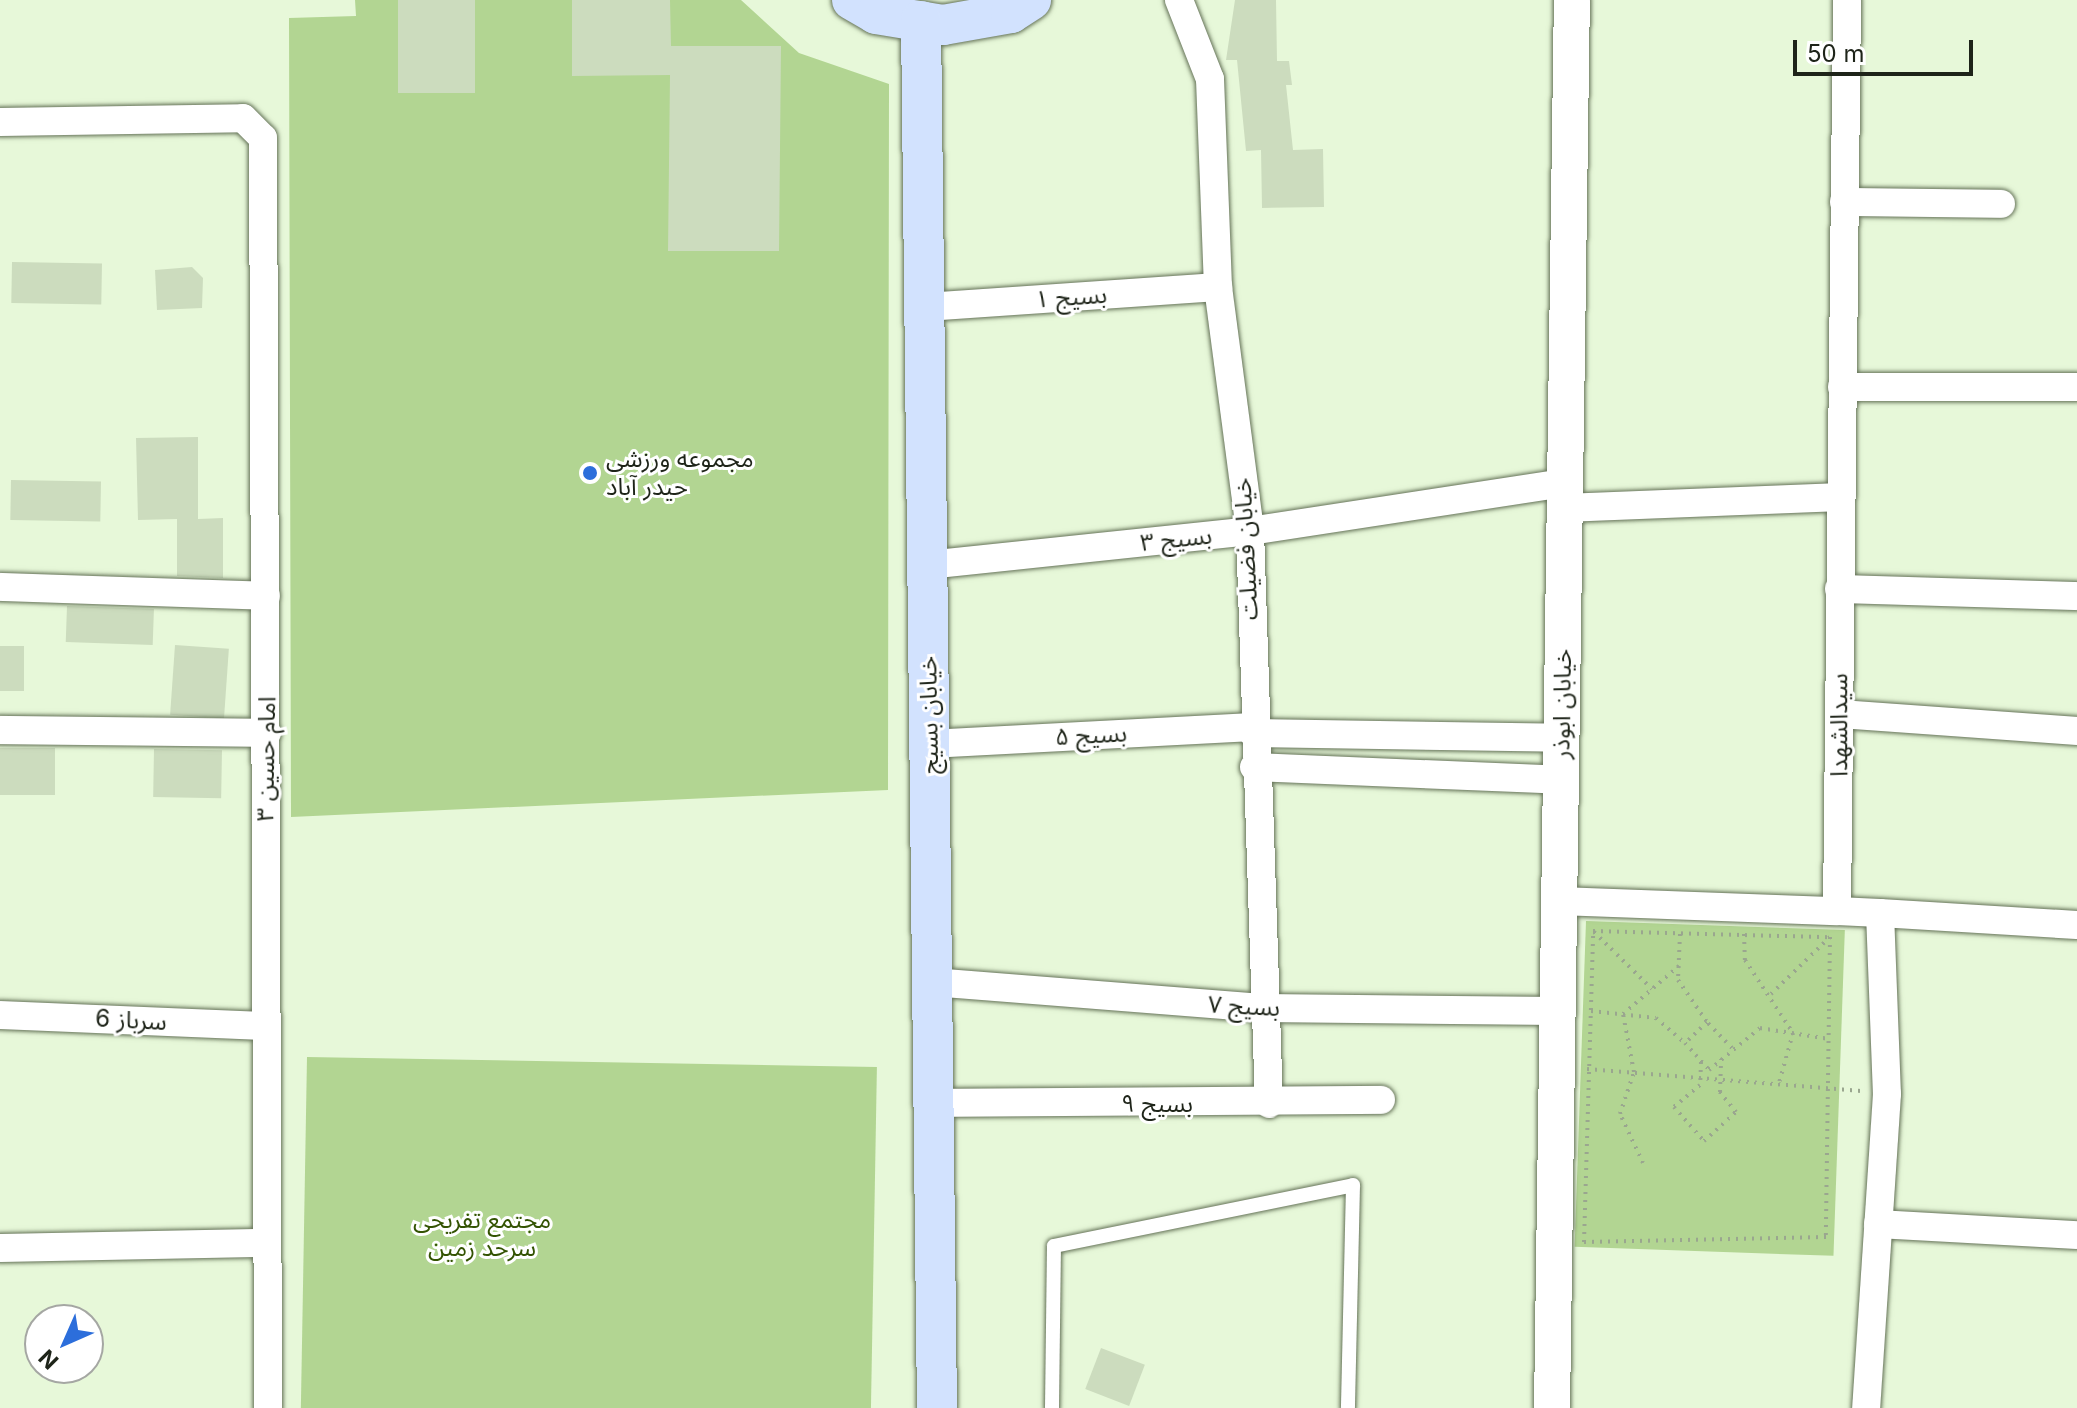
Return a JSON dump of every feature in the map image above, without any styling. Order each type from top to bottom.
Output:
[{"type":"main road","points":[[852,0],[876,14],[943,25],[1011,13],[1031,0]]},
{"type":"main road","name":"خیابان بسیج","points":[[921,21],[937,1408]]},
{"type":"street","name":"خیابان فضیلت","points":[[1179,0],[1210,79],[1218,287],[1250,531],[1254,767],[1262,1008],[1269,1104]]},
{"type":"street","name":"خیابان ابوذر","points":[[1552,1408],[1574,1011],[1559,908],[1572,0]]},
{"type":"street","name":"سیدالشهدا","points":[[1833,924],[1840,714],[1847,0]]},
{"type":"street","name":"امام حسین ۳","points":[[0,122],[243,118],[263,138],[267,733],[262,1026],[268,1408]]},
{"type":"street","points":[[1844,202],[2001,204]]},
{"type":"street","name":"بسیج ۱","points":[[925,307],[1218,287]]},
{"type":"street","points":[[1842,387],[2077,387]]},
{"type":"street","name":"بسیج ۳","points":[[927,565],[1565,496],[1840,497]]},
{"type":"street","points":[[0,587],[266,596]]},
{"type":"street","points":[[1839,589],[2077,596]]},
{"type":"street","points":[[1840,714],[2077,731]]},
{"type":"street","points":[[0,730],[267,733]]},
{"type":"street","name":"بسیج ۵","points":[[929,744],[1253,730],[1562,738]]},
{"type":"street","points":[[1254,767],[1561,780]]},
{"type":"street","points":[[1559,908],[1833,924],[1880,913],[2077,925]]},
{"type":"street","points":[[1866,1408],[1887,1094],[1880,913]]},
{"type":"street","name":"بسیج ۷","points":[[932,982],[1262,1008],[1574,1011]]},
{"type":"street","name":"سرباز 6","points":[[0,1015],[262,1026]]},
{"type":"street","name":"بسیج ۹","points":[[933,1103],[1269,1104],[1381,1100]]},
{"type":"street","points":[[1878,1224],[2077,1235]]},
{"type":"street","points":[[0,1248],[267,1243]]},
{"type":"lane","points":[[1052,1408],[1054,1246],[1353,1185],[1348,1408]]},
{"type":"path","points":[[1559,908],[1593,931],[1652,989]]},
{"type":"path","points":[[1593,931],[1744,934],[1833,924]]},
{"type":"path","points":[[1771,994],[1833,924]]},
{"type":"path","points":[[1593,931],[1574,1011],[1573,1068],[1584,1242],[1826,1237],[1833,924]]},
{"type":"path","points":[[1680,933],[1678,980],[1707,1022],[1732,1048]]},
{"type":"path","points":[[1744,934],[1745,960],[1771,994],[1793,1033],[1779,1083]]},
{"type":"path","points":[[1623,1014],[1679,966]]},
{"type":"path","points":[[1574,1011],[1656,1018],[1685,1043],[1709,1070],[1721,1057],[1760,1028],[1829,1039]]},
{"type":"path","points":[[1623,1014],[1634,1072],[1620,1114],[1643,1163]]},
{"type":"path","points":[[1685,1043],[1707,1022]]},
{"type":"path","points":[[1701,1061],[1700,1085],[1674,1107],[1704,1141],[1736,1112],[1720,1092],[1721,1057]]},
{"type":"path","points":[[1573,1068],[1887,1094]]},
{"type":"green space","name":"مجموعه ورزشی حیدر آباد","points":[[355,0],[741,0],[799,53],[889,84],[888,790],[291,817],[289,18],[356,16]]},
{"type":"green space","points":[[1586,921],[1845,930],[1833,1256],[1575,1247]]},
{"type":"green space","name":"مجتمع تفریحی سرحد زمین","points":[[307,1057],[877,1067],[871,1408],[301,1408]]},
{"type":"building","points":[[398,0],[475,0],[475,93],[398,93]]},
{"type":"building","points":[[572,0],[670,0],[671,46],[781,46],[779,251],[668,251],[670,75],[572,76]]},
{"type":"building","points":[[1235,0],[1276,0],[1277,61],[1289,61],[1292,85],[1286,85],[1293,150],[1323,149],[1324,207],[1262,208],[1261,150],[1246,151],[1237,60],[1226,60]]},
{"type":"building","points":[[12,262],[102,264],[101,305],[11,303]]},
{"type":"building","points":[[192,267],[203,278],[202,308],[157,310],[155,270]]},
{"type":"building","points":[[198,437],[198,519],[223,518],[223,578],[177,576],[177,519],[138,520],[136,438]]},
{"type":"building","points":[[11,480],[101,482],[100,522],[10,520]]},
{"type":"building","points":[[67,606],[154,609],[153,645],[66,642]]},
{"type":"building","points":[[175,645],[229,649],[224,719],[170,715]]},
{"type":"building","points":[[0,646],[24,646],[24,691],[0,691]]},
{"type":"building","points":[[0,748],[55,748],[55,795],[0,795]]},
{"type":"building","points":[[154,749],[222,750],[221,798],[153,797]]},
{"type":"building","points":[[1101,1348],[1145,1365],[1129,1406],[1085,1389]]},
{"type":"place","name":"مجموعه ورزشی حیدر آباد","points":[[590,473]]}]
